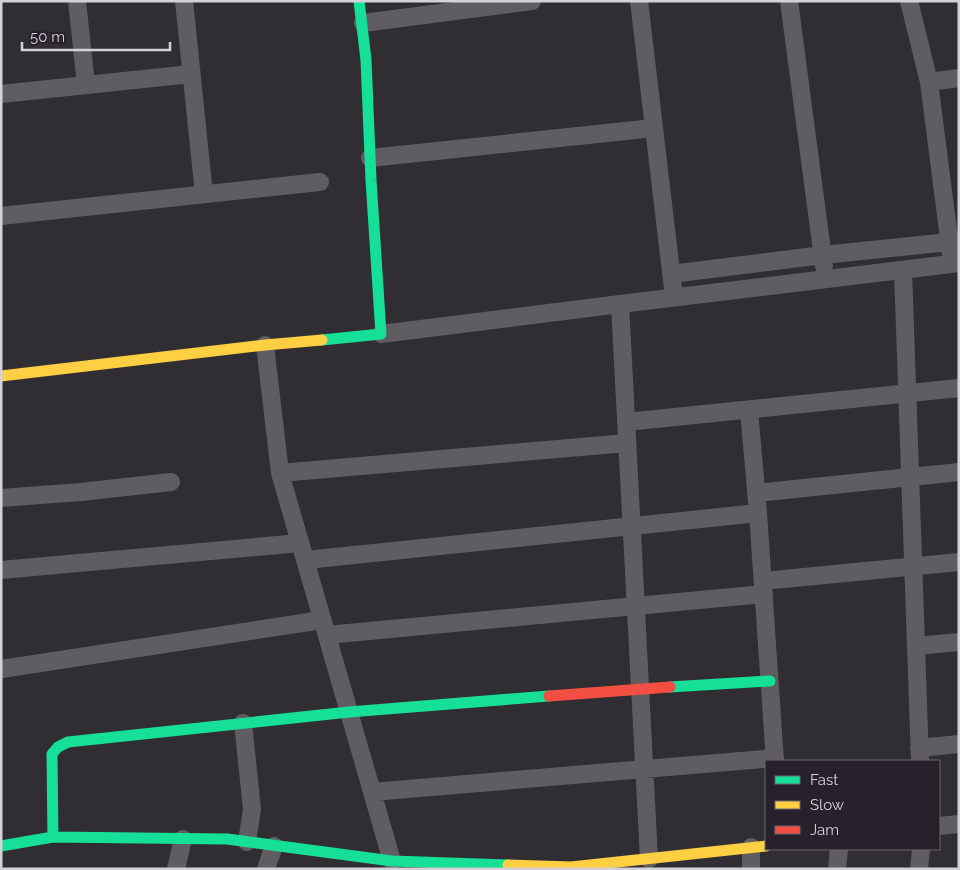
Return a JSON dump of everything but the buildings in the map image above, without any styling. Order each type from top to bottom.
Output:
[{"type":"street","points":[[77,1],[86,85]]},
{"type":"street","points":[[184,1],[204,194]]},
{"type":"street","points":[[359,1],[363,23],[368,83],[370,158],[381,334]]},
{"type":"street","points":[[639,1],[674,297]]},
{"type":"street","points":[[789,1],[826,279]]},
{"type":"street","points":[[1,376],[265,345],[381,334],[956,264],[954,241],[928,82],[910,1]]},
{"type":"street","points":[[363,23],[523,2]]},
{"type":"street","points":[[1,94],[191,74]]},
{"type":"street","points":[[928,82],[959,78]]},
{"type":"street","points":[[370,158],[654,128]]},
{"type":"street","points":[[1,216],[320,182]]},
{"type":"street","points":[[672,274],[954,241]]},
{"type":"street","points":[[903,270],[919,755],[959,744]]},
{"type":"street","points":[[620,304],[645,769],[660,861]]},
{"type":"street","points":[[265,345],[280,473],[392,861]]},
{"type":"street","points":[[626,422],[959,388]]},
{"type":"street","points":[[749,410],[775,760]]},
{"type":"street","points":[[280,473],[627,443]]},
{"type":"street","points":[[756,493],[959,472]]},
{"type":"street","points":[[1,498],[81,492],[171,482]]},
{"type":"street","points":[[306,560],[758,513]]},
{"type":"street","points":[[1,570],[300,543]]},
{"type":"street","points":[[1,669],[325,628],[636,606],[913,566],[959,562]]},
{"type":"street","points":[[916,646],[959,642]]},
{"type":"street","points":[[53,837],[52,754],[56,747],[62,743],[349,712],[640,689],[770,682]]},
{"type":"street","points":[[243,723],[252,809],[247,842]]},
{"type":"street","points":[[372,792],[765,761]]},
{"type":"street","points":[[940,826],[959,824]]},
{"type":"street","points":[[1,846],[53,837],[227,839],[369,864],[392,861],[463,866],[558,868],[660,861],[759,846],[751,869]]},
{"type":"street","points":[[176,869],[183,839]]},
{"type":"street","points":[[266,869],[274,846]]},
{"type":"street","points":[[837,869],[839,850]]},
{"type":"street","points":[[920,869],[921,850]]},
{"type":"traffic: fast","points":[[322,340],[381,334],[371,180],[366,60],[359,1]]},
{"type":"traffic: fast","points":[[670,687],[770,681]]},
{"type":"traffic: fast","points":[[53,837],[52,754],[58,747],[68,742],[349,712],[549,696]]},
{"type":"traffic: fast","points":[[1,846],[53,837],[227,839],[392,861],[508,865]]},
{"type":"traffic: slow","points":[[1,376],[322,340]]},
{"type":"traffic: slow","points":[[508,865],[571,867],[765,846]]},
{"type":"traffic: jam","points":[[549,696],[670,687]]}]
